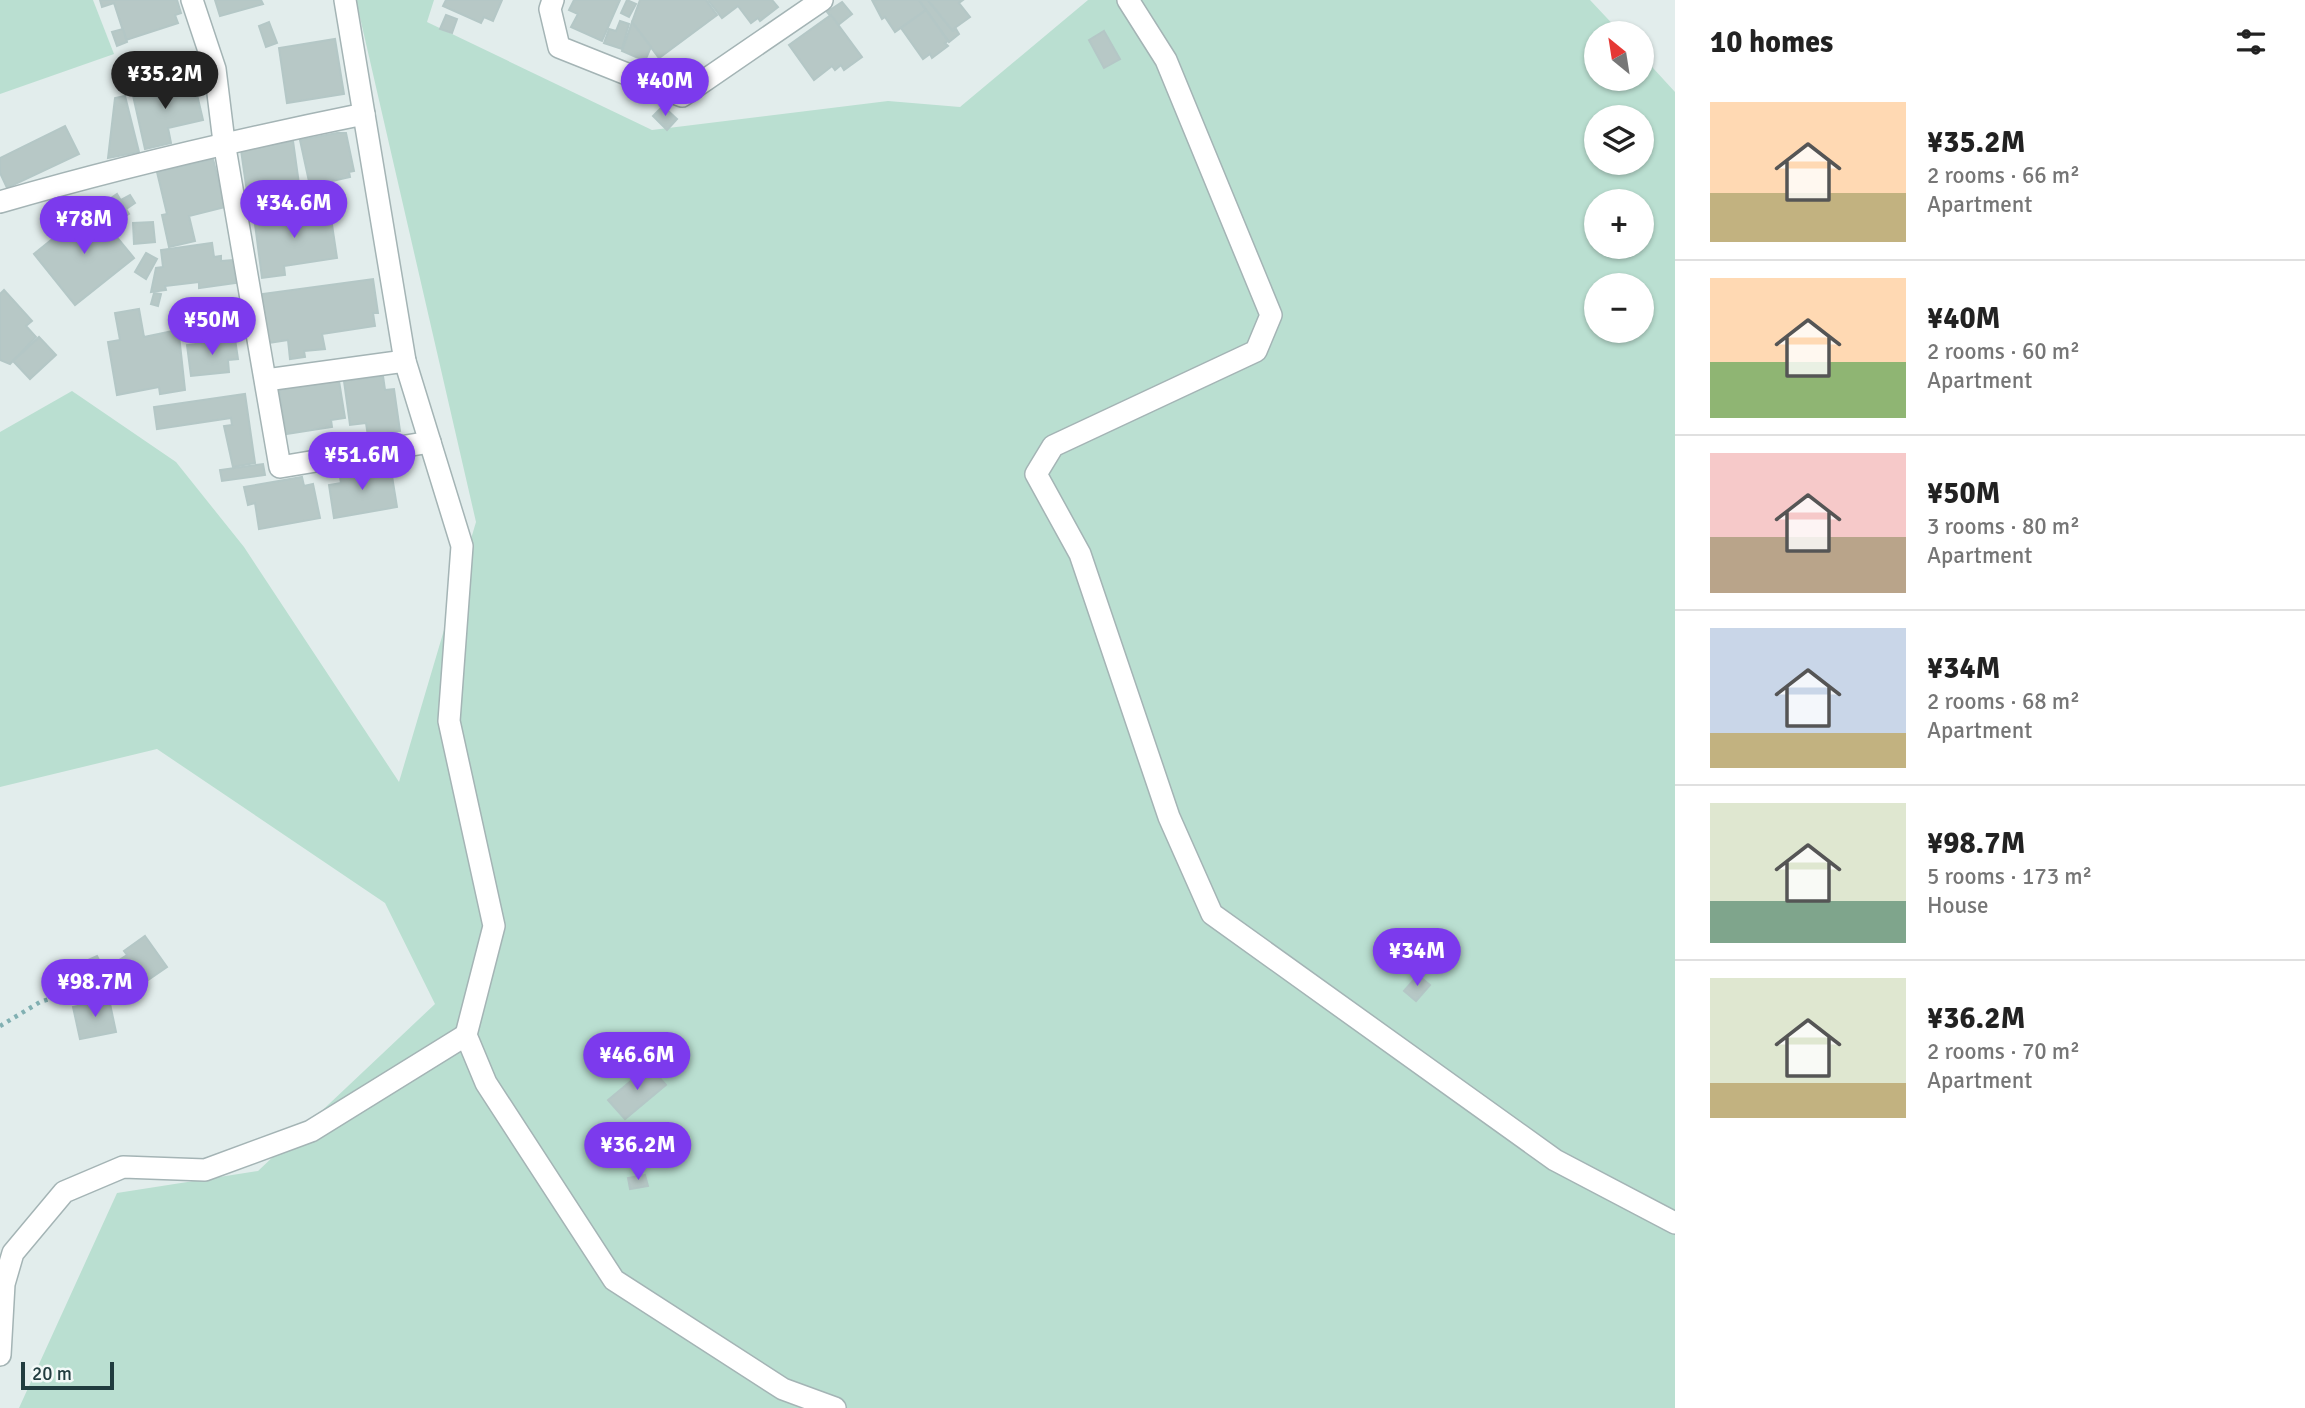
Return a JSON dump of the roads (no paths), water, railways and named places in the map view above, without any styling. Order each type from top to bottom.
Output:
[{"type":"street","points":[[192,0],[215,69],[224,142],[280,467],[430,442]]},
{"type":"street","points":[[345,0],[405,361],[462,546],[449,721],[494,926],[466,1035],[486,1083],[614,1280],[783,1389],[835,1408]]},
{"type":"street","points":[[553,0],[550,9],[559,47],[681,96],[822,0]]},
{"type":"street","points":[[1128,0],[1166,60],[1271,315],[1255,351],[1053,446],[1036,474],[1080,554],[1169,817],[1212,914],[1555,1160],[1675,1223]]},
{"type":"street","points":[[0,202],[108,170],[224,142],[364,114]]},
{"type":"street","points":[[266,380],[405,361]]},
{"type":"street","points":[[0,1354],[4,1284],[13,1253],[64,1192],[123,1167],[205,1170],[311,1130],[466,1035]]}]
